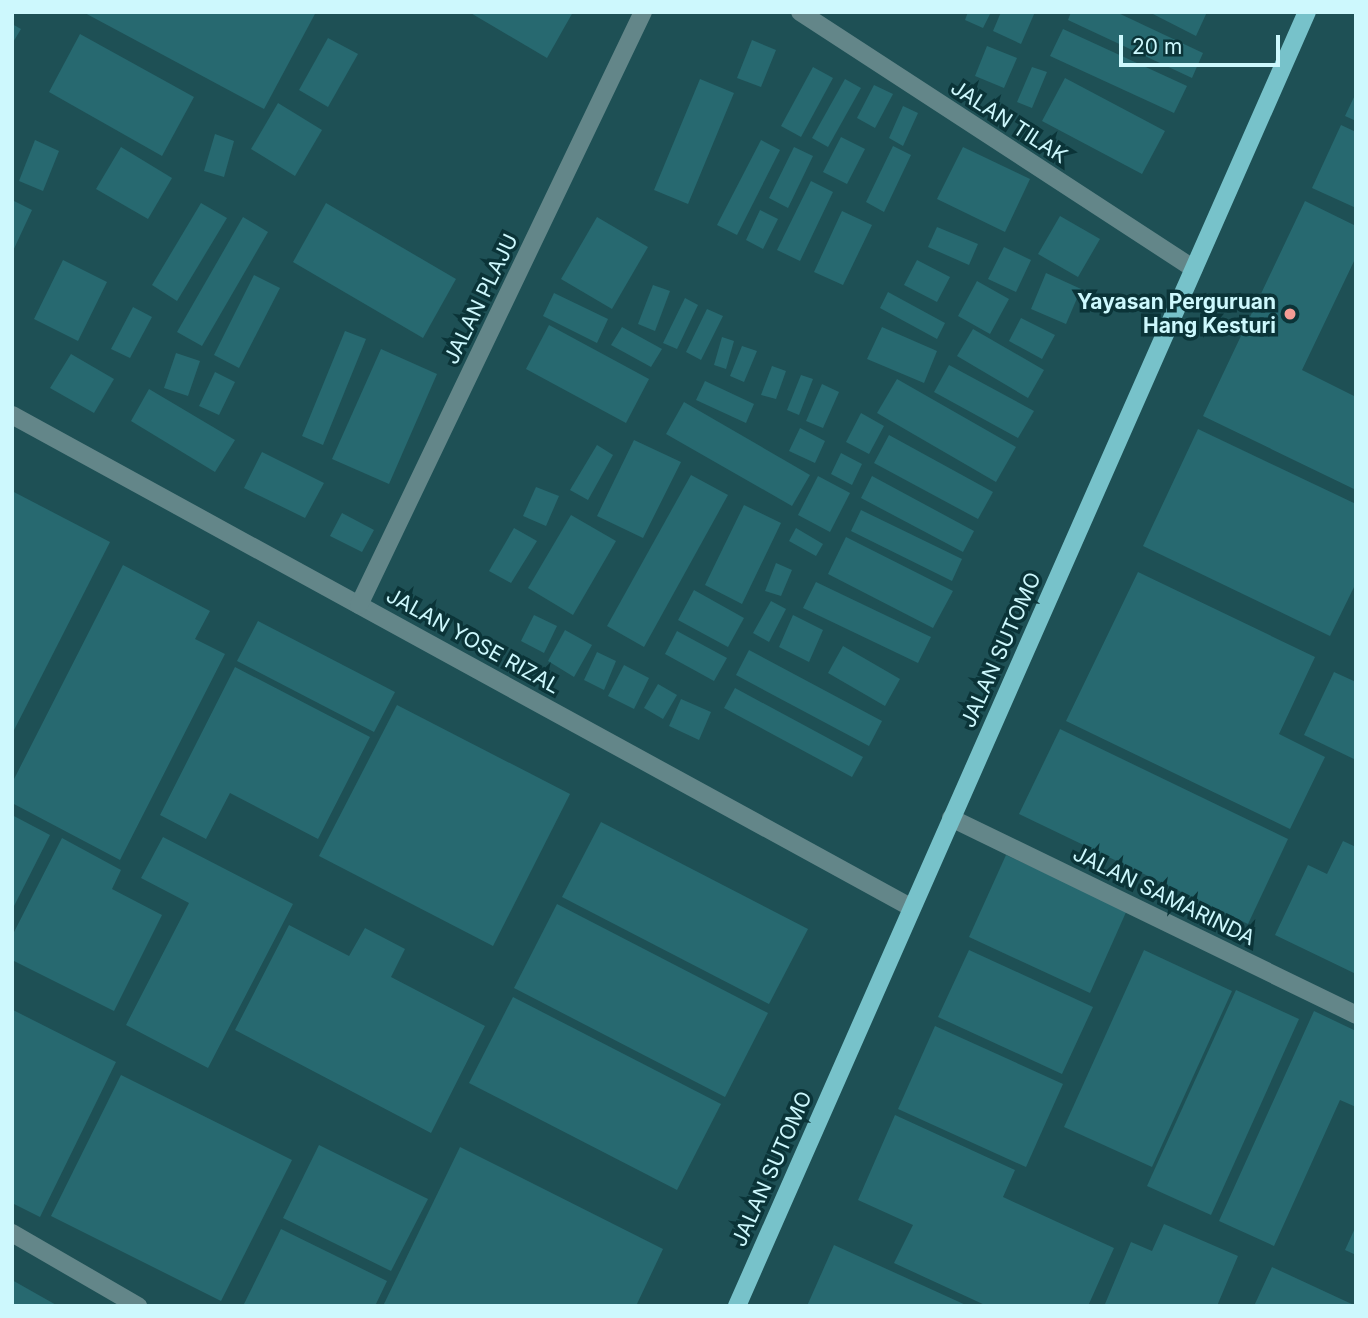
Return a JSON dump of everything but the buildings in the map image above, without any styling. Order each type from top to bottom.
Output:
[{"type":"main road","name":"JALAN SUTOMO","points":[[737,1306],[1307,12]]},
{"type":"street","name":"JALAN PLAJU","points":[[359,605],[643,12]]},
{"type":"street","name":"JALAN TILAK","points":[[800,12],[1194,269]]},
{"type":"street","name":"JALAN YOSE RIZAL","points":[[12,415],[912,908]]},
{"type":"street","name":"JALAN SAMARINDA","points":[[951,818],[1356,1015]]},
{"type":"street","points":[[12,1233],[138,1306]]},
{"type":"place","name":"Yayasan Perguruan Hang Kesturi","points":[[1290,314]]}]
